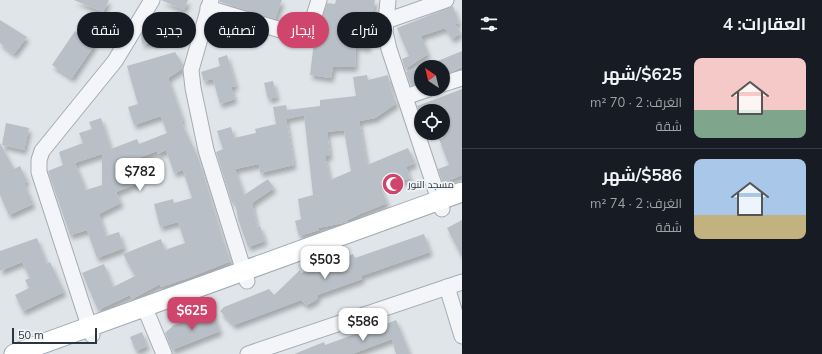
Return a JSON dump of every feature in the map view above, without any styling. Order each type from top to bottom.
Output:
[{"type":"main road","points":[[37,354],[91,331],[440,205],[462,192]]},
{"type":"main road","points":[[440,205],[462,202]]},
{"type":"main road","points":[[14,354],[91,331]]},
{"type":"street","points":[[91,331],[39,172],[39,160],[42,151],[115,61],[152,0]]},
{"type":"street","points":[[245,276],[206,150],[193,88],[191,70],[209,4],[284,31],[299,29],[308,24],[314,16],[319,0]]},
{"type":"street","points":[[387,12],[388,0]]},
{"type":"street","points":[[392,19],[446,0]]},
{"type":"street","points":[[389,48],[440,205]]},
{"type":"street","points":[[450,82],[462,78]]},
{"type":"street","points":[[405,97],[414,94]]},
{"type":"street","points":[[248,354],[462,282]]},
{"type":"street","points":[[447,287],[462,336]]},
{"type":"street","points":[[146,311],[164,354]]},
{"type":"building","points":[[74,0],[109,0],[103,12]]},
{"type":"building","points":[[161,0],[188,0],[184,10]]},
{"type":"building","points":[[220,0],[282,0],[275,19],[269,17],[269,12],[252,12],[220,2]]},
{"type":"building","points":[[336,0],[375,0],[373,12],[337,12],[337,48],[356,48],[355,67],[333,67],[331,78],[310,75],[313,48],[329,48],[329,12],[324,12],[327,3],[335,4]]},
{"type":"building","points":[[453,6],[459,23],[455,24],[461,33],[452,39],[445,28],[421,36],[428,54],[419,60],[414,60],[414,63],[405,69],[402,59],[409,56],[397,28]]},
{"type":"building","points":[[0,20],[27,37],[14,54],[0,43]]},
{"type":"building","points":[[75,31],[77,32],[77,48],[92,48],[72,78],[52,65]]},
{"type":"building","points":[[462,51],[462,67],[452,72],[450,73],[450,60],[440,60]]},
{"type":"building","points":[[175,52],[183,65],[182,69],[168,78],[183,120],[181,121],[201,166],[222,237],[231,261],[161,287],[160,284],[132,299],[130,295],[98,310],[82,273],[104,264],[113,287],[135,276],[123,254],[161,239],[165,250],[185,243],[178,222],[160,227],[154,204],[173,199],[174,203],[192,198],[183,170],[174,173],[166,150],[158,154],[157,151],[130,161],[139,183],[116,192],[121,203],[99,214],[106,236],[119,232],[124,248],[97,258],[87,230],[70,235],[48,171],[63,165],[59,152],[83,143],[79,133],[92,129],[89,122],[101,118],[111,149],[137,139],[139,144],[167,133],[161,116],[134,125],[128,107],[138,104],[127,66]],"holes":[[[102,154],[102,185],[86,190],[75,163]]]},
{"type":"building","points":[[227,55],[236,86],[231,87],[235,99],[220,104],[213,79],[204,81],[201,72],[220,66],[218,58]]},
{"type":"building","points":[[414,69],[414,85],[411,86],[406,72]]},
{"type":"building","points":[[367,75],[368,80],[388,75],[393,97],[397,103],[375,118],[359,121],[367,165],[408,148],[415,163],[406,167],[410,178],[398,183],[396,178],[380,185],[387,203],[360,214],[348,220],[348,222],[318,228],[319,230],[299,236],[295,221],[301,219],[298,199],[313,195],[304,115],[286,119],[294,165],[260,173],[259,164],[235,169],[244,195],[268,179],[274,188],[252,203],[257,227],[260,226],[265,241],[248,247],[238,219],[235,202],[232,203],[216,152],[223,149],[217,131],[231,127],[234,138],[256,133],[255,129],[276,124],[273,107],[286,105],[287,110],[320,106],[320,100],[356,96],[353,77]],"holes":[[[344,130],[351,171],[330,180],[325,156],[330,156],[327,132]]]},
{"type":"building","points":[[273,81],[277,97],[268,99],[264,83]]},
{"type":"building","points":[[462,89],[462,175],[443,183],[438,169],[449,165],[439,140],[450,140],[450,104],[422,104],[443,96],[450,96],[450,94]]},
{"type":"building","points":[[6,123],[29,128],[24,150],[2,145]]},
{"type":"building","points":[[0,143],[14,169],[20,166],[27,181],[24,183],[33,204],[9,215],[0,195]]},
{"type":"building","points":[[462,220],[462,257],[447,228]]},
{"type":"building","points":[[424,234],[430,252],[361,276],[362,279],[317,295],[318,298],[306,305],[301,300],[234,325],[220,311],[224,307],[269,289],[274,295],[300,270],[301,273],[353,254],[355,258]]},
{"type":"building","points":[[37,238],[47,264],[50,262],[64,292],[23,311],[15,295],[29,288],[25,280],[30,278],[22,262],[0,271],[0,251]]},
{"type":"building","points":[[212,310],[220,331],[172,350],[165,333],[174,325],[190,319],[194,323],[203,314]]},
{"type":"building","points":[[396,320],[410,354],[396,354],[392,339],[352,354],[294,354],[324,342],[325,345],[361,332],[362,334]]},
{"type":"building","points":[[142,332],[147,346],[136,351],[130,337]]},
{"type":"place","name":"مسجد النور","points":[[393,184]]}]
